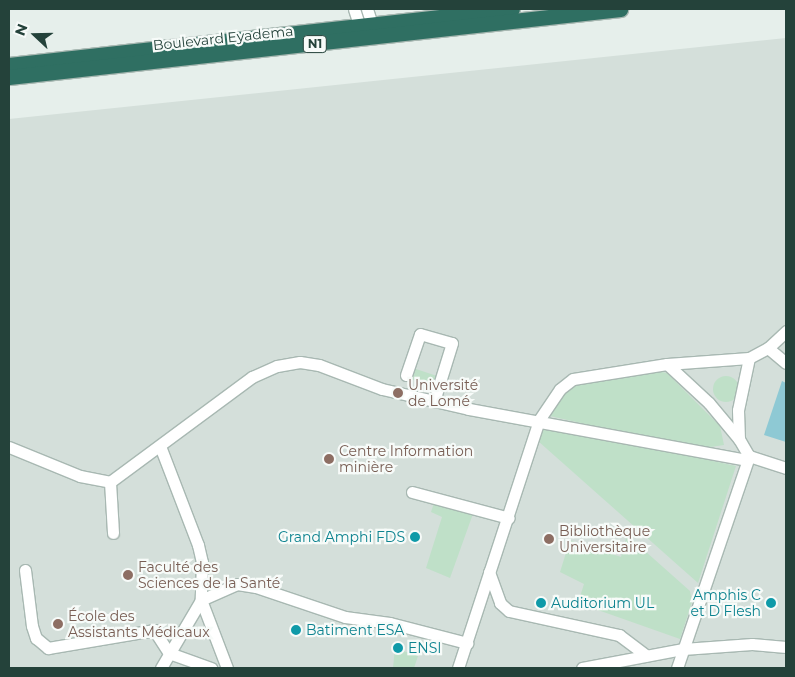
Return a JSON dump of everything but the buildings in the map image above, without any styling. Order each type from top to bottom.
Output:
[{"type":"highway","name":"N1","points":[[368,31],[512,9]]},
{"type":"highway","name":"Boulevard Eyadema","points":[[9,65],[620,9]]},
{"type":"highway","name":"Boulevard Eyadema","points":[[9,77],[368,31]]},
{"type":"street","points":[[354,9],[368,31]]},
{"type":"street","points":[[367,9],[368,31]]},
{"type":"street","points":[[458,668],[489,572],[509,518],[539,420],[560,389],[573,379],[667,364],[749,358],[768,348],[786,331]]},
{"type":"street","points":[[406,376],[420,334],[452,343],[434,401]]},
{"type":"street","points":[[768,348],[786,363]]},
{"type":"street","points":[[740,439],[738,410],[749,358]]},
{"type":"street","points":[[9,447],[80,476],[110,482],[252,377],[277,366],[300,362],[319,365],[382,389],[434,401],[748,458],[786,468]]},
{"type":"street","points":[[667,364],[709,403],[740,439],[748,458],[677,668]]},
{"type":"street","points":[[160,446],[198,545],[202,562],[201,600],[227,668]]},
{"type":"street","points":[[110,482],[113,533]]},
{"type":"street","points":[[412,492],[509,518]]},
{"type":"street","points":[[25,570],[32,626],[36,638],[48,648],[148,630],[158,633],[168,653],[210,668]]},
{"type":"street","points":[[489,572],[500,603],[510,611],[619,636],[646,655]]},
{"type":"street","points":[[161,668],[168,653],[201,600],[229,586],[246,584],[338,615],[390,623],[467,643]]},
{"type":"street","points":[[582,668],[683,649],[752,644],[786,647]]},
{"type":"shaded area","name":"Université de Lomé","points":[[786,38],[786,668],[9,668],[9,119]]},
{"type":"green space","points":[[413,368],[437,376],[434,386],[410,379]]},
{"type":"green space","points":[[652,370],[667,373],[720,426],[724,445],[697,449],[545,415],[569,387]]},
{"type":"green space","points":[[726,376],[735,380],[739,389],[735,398],[726,402],[717,398],[713,389],[717,380]]},
{"type":"green space","points":[[543,424],[736,466],[698,583],[538,441]]},
{"type":"green space","points":[[434,503],[474,511],[450,578],[426,568],[442,517],[431,512]]},
{"type":"green space","points":[[627,535],[690,591],[692,602],[680,639],[578,603],[584,584],[560,572],[570,540],[621,557]]},
{"type":"green space","points":[[395,648],[418,656],[414,668],[393,668]]},
{"type":"water","points":[[782,381],[786,383],[786,442],[764,435]]},
{"type":"place","name":"Université de Lomé","points":[[398,393]]},
{"type":"place","name":"Centre Information minière","points":[[329,459]]},
{"type":"place","name":"Grand Amphi FDS","points":[[415,537]]},
{"type":"place","name":"Bibliothèque Universitaire","points":[[549,539]]},
{"type":"place","name":"Faculté des Sciences de la Santé","points":[[128,575]]},
{"type":"place","name":"Auditorium UL","points":[[541,603]]},
{"type":"place","name":"Amphis C et D Flesh","points":[[771,603]]},
{"type":"place","name":"École des Assistants Médicaux","points":[[58,624]]},
{"type":"place","name":"Batiment ESA","points":[[296,630]]},
{"type":"place","name":"ENSI","points":[[398,648]]}]
